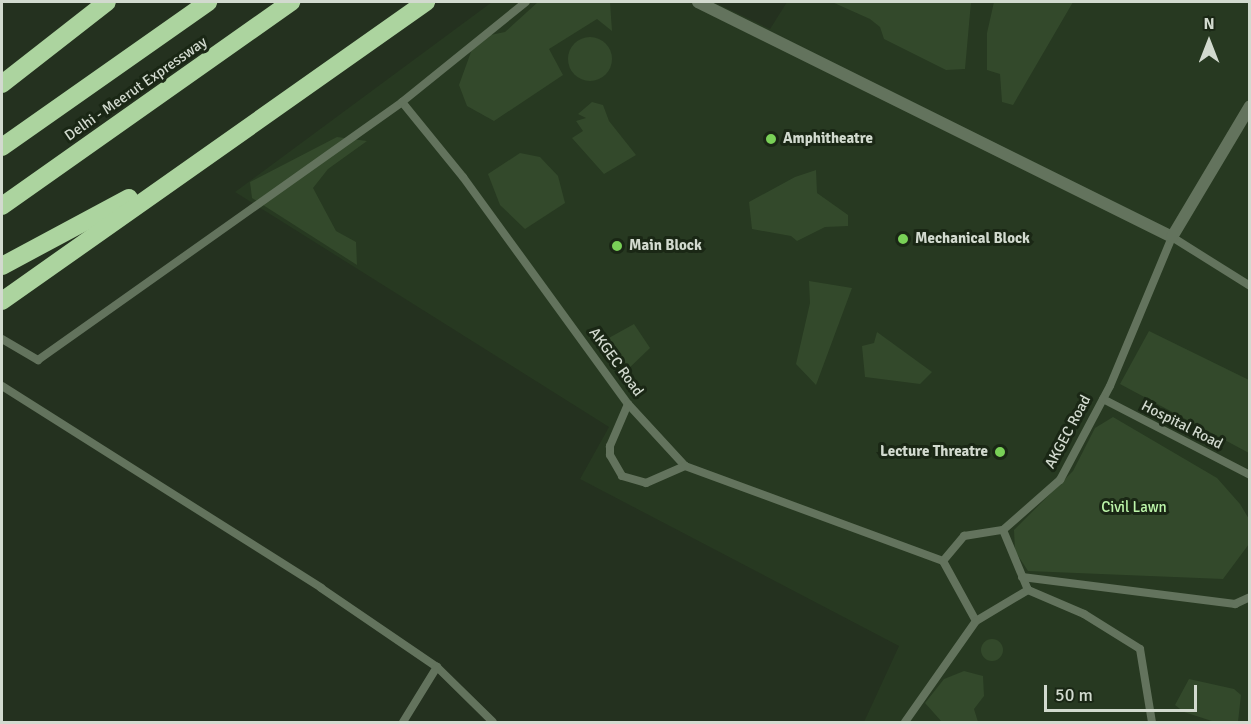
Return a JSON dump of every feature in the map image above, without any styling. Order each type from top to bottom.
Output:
[{"type":"highway","points":[[2,70],[105,2]]},
{"type":"highway","points":[[2,84],[105,2]]},
{"type":"highway","name":"Delhi - Meerut Expressway","points":[[2,147],[207,2]]},
{"type":"highway","name":"Delhi - Meerut Expressway","points":[[2,206],[291,2]]},
{"type":"highway","points":[[2,300],[426,2]]},
{"type":"highway","points":[[2,266],[197,162]]},
{"type":"street","points":[[698,2],[1172,237],[1250,106]]},
{"type":"lane","points":[[2,339],[38,360],[402,102],[526,2]]},
{"type":"lane","name":"AKGEC Road","points":[[402,102],[463,177],[628,404],[685,465],[943,561]]},
{"type":"lane","points":[[1172,237],[1250,286]]},
{"type":"lane","name":"AKGEC Road","points":[[1003,530],[1060,480],[1103,399],[1172,237]]},
{"type":"lane","points":[[2,386],[311,582],[437,667],[493,723]]},
{"type":"lane","name":"Hospital Road","points":[[1103,399],[1250,475]]},
{"type":"lane","points":[[628,404],[610,446],[610,455],[622,476],[646,483],[685,465]]},
{"type":"lane","points":[[976,621],[943,561],[964,536],[1003,530],[1028,590],[1084,614],[1140,649],[1152,723]]},
{"type":"lane","points":[[1022,577],[1235,604],[1250,597]]},
{"type":"lane","points":[[905,723],[976,621],[1028,590]]},
{"type":"lane","points":[[403,723],[437,667]]},
{"type":"shaded area","points":[[492,2],[714,2],[770,29],[787,2],[1249,2],[1249,722],[864,722],[899,646],[580,479],[609,427],[235,192]]},
{"type":"green space","points":[[538,2],[610,2],[612,31],[597,19],[549,49],[563,75],[494,121],[467,106],[459,85],[476,38],[505,32]]},
{"type":"green space","points":[[832,2],[971,2],[965,69],[946,70],[884,39],[880,27],[870,19]]},
{"type":"green space","points":[[994,2],[1073,2],[1013,105],[1002,102],[1000,74],[987,70],[987,33]]},
{"type":"green space","points":[[590,37],[605,44],[612,59],[605,74],[590,81],[575,74],[568,59],[575,44]]},
{"type":"green space","points":[[592,102],[603,105],[609,121],[636,155],[604,174],[572,138],[583,131],[576,121],[586,118],[578,114]]},
{"type":"green space","points":[[337,137],[367,141],[328,169],[313,188],[336,231],[356,242],[357,265],[252,198],[250,182]]},
{"type":"green space","points":[[520,153],[540,157],[558,176],[565,203],[525,229],[500,205],[488,174]]},
{"type":"green space","points":[[816,170],[817,193],[848,215],[848,226],[825,227],[797,241],[791,236],[752,229],[749,202],[795,177]]},
{"type":"green space","points":[[809,281],[852,288],[816,385],[796,364],[810,303]]},
{"type":"green space","points":[[634,324],[650,348],[624,373],[614,368],[598,344]]},
{"type":"green space","points":[[1149,331],[1249,380],[1249,453],[1120,384]]},
{"type":"green space","points":[[877,332],[932,372],[920,384],[865,377],[862,346],[874,343]]},
{"type":"green space","name":"Civil Lawn","points":[[1113,417],[1217,478],[1240,504],[1249,519],[1249,544],[1223,579],[1028,571],[1015,551],[1014,530],[1073,471],[1095,428]]},
{"type":"green space","points":[[988,639],[996,639],[1003,646],[1003,654],[996,661],[988,661],[981,654],[981,646]]},
{"type":"green space","points":[[964,671],[983,676],[984,696],[974,709],[978,722],[942,722],[925,703],[944,679]]},
{"type":"green space","points":[[1189,679],[1234,689],[1241,695],[1238,722],[1215,722],[1184,712],[1175,705]]},
{"type":"place","name":"Amphitheatre","points":[[771,139]]},
{"type":"place","name":"Mechanical Block","points":[[903,239]]},
{"type":"place","name":"Main Block","points":[[617,246]]},
{"type":"place","name":"Lecture Threatre","points":[[1000,452]]}]
